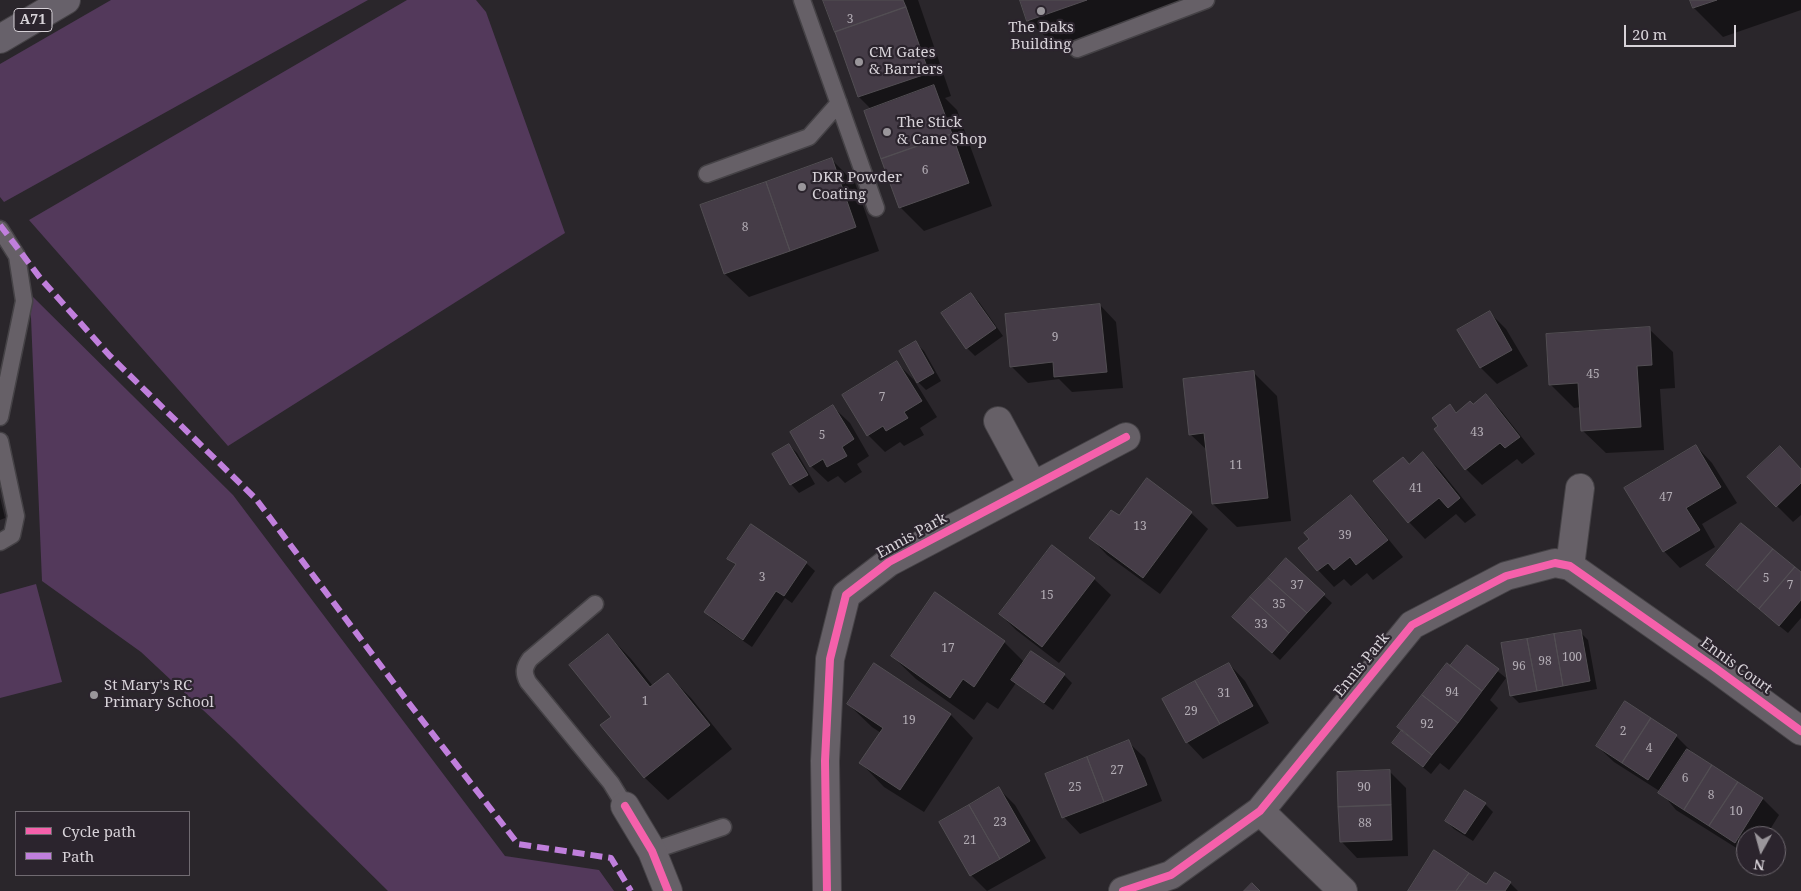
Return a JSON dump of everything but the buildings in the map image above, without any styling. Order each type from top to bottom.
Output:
[{"type":"main road","name":"A71","points":[[0,39],[62,1]]},
{"type":"street","points":[[998,421],[1033,486]]},
{"type":"street","name":"Ennis Park","points":[[827,891],[825,761],[830,659],[846,595],[889,562],[1126,437]]},
{"type":"street","points":[[1570,566],[1580,488]]},
{"type":"street","name":"Ennis Park","points":[[1123,891],[1171,875],[1260,811],[1412,625],[1506,576],[1555,563],[1570,566]]},
{"type":"street","name":"Ennis Court","points":[[1570,566],[1714,667],[1801,731]]},
{"type":"street","points":[[625,806],[652,851],[668,891]]},
{"type":"street","points":[[1260,811],[1343,891]]},
{"type":"lane","points":[[802,0],[876,208]]},
{"type":"lane","points":[[1077,48],[1206,0]]},
{"type":"lane","points":[[707,174],[809,137],[839,103]]},
{"type":"lane","points":[[0,230],[17,256],[24,301],[0,417]]},
{"type":"lane","points":[[0,441],[16,516],[12,535],[0,542]]},
{"type":"lane","points":[[595,604],[530,659],[526,665],[524,676],[611,783],[625,806]]},
{"type":"lane","points":[[652,851],[722,827]]},
{"type":"shaded area","points":[[111,0],[368,0],[4,202],[0,197],[0,64]]},
{"type":"shaded area","points":[[407,0],[476,0],[486,12],[565,233],[228,446],[29,220]]},
{"type":"shaded area","points":[[30,294],[233,495],[505,856],[599,870],[614,891],[388,891],[234,739],[141,652],[42,581]]},
{"type":"shaded area","points":[[36,584],[62,682],[0,698],[0,594]]},
{"type":"marked path","points":[[0,225],[41,279],[110,356],[256,499],[408,702],[518,844],[611,858],[631,891]]},
{"type":"cycle path","points":[[827,891],[825,761],[830,659],[846,595],[889,562],[1126,437]]},
{"type":"cycle path","points":[[1123,891],[1171,875],[1260,811],[1412,625],[1506,576],[1555,563],[1570,566],[1714,667],[1801,731]]},
{"type":"cycle path","points":[[625,806],[652,851],[668,891]]},
{"type":"place","name":"The Daks Building","points":[[1041,11]]},
{"type":"place","name":"CM Gates & Barriers","points":[[859,62]]},
{"type":"place","name":"The Stick & Cane Shop","points":[[887,132]]},
{"type":"place","name":"DKR Powder Coating","points":[[802,187]]},
{"type":"place","name":"St Mary's RC Primary School","points":[[94,695]]}]
